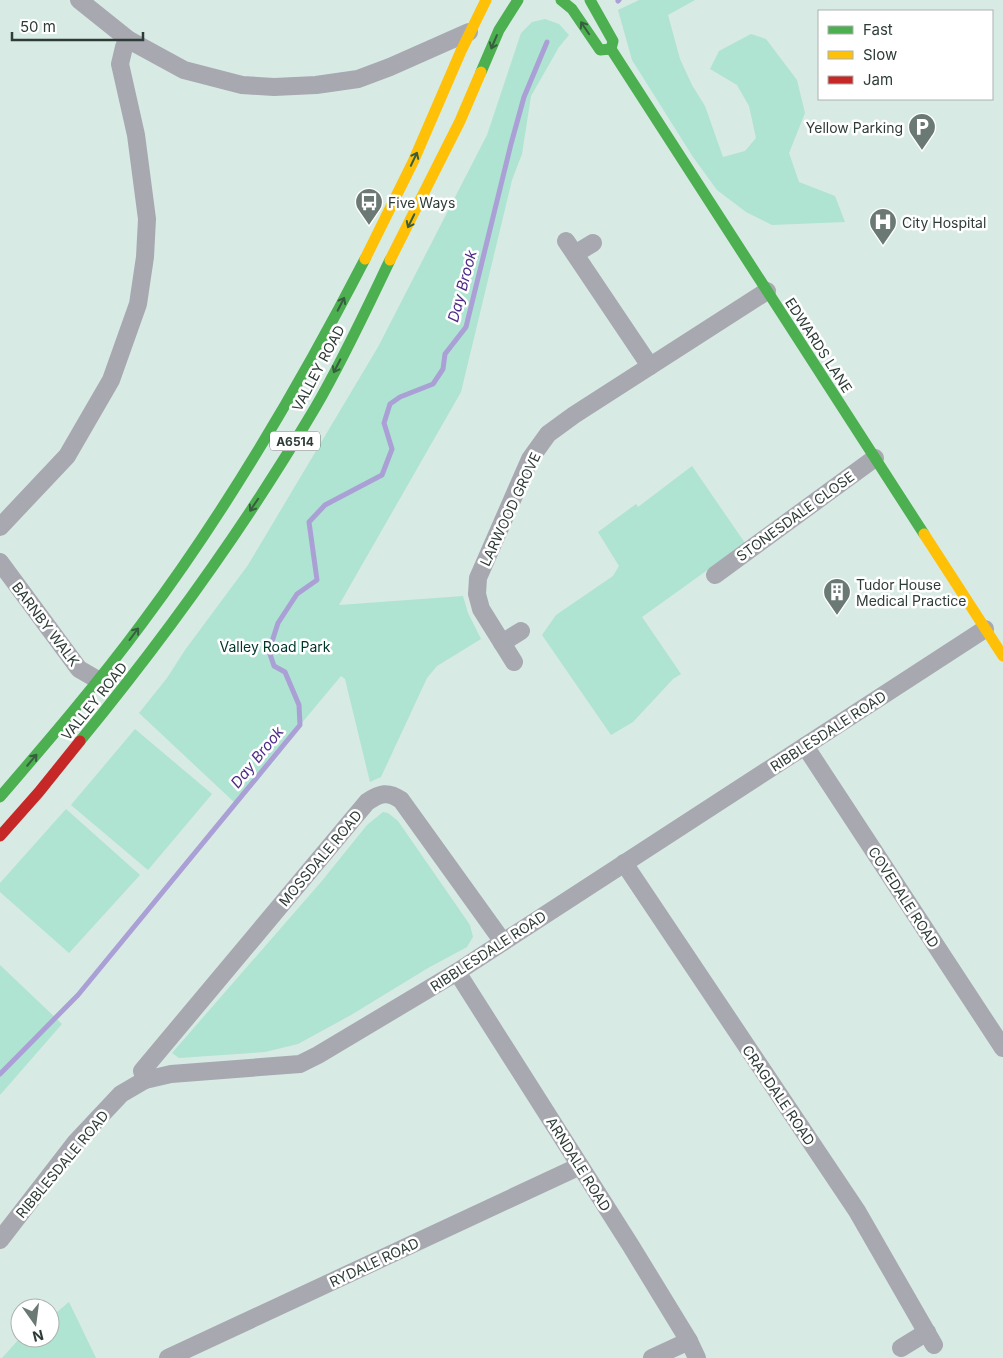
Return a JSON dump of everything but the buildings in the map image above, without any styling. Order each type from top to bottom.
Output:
[{"type":"main road","name":"VALLEY ROAD","points":[[0,797],[98,680],[162,596],[246,472],[285,408],[328,330],[385,219],[448,84],[469,32],[486,0]]},
{"type":"main road","name":"VALLEY ROAD","points":[[0,836],[128,683],[183,609],[276,473],[316,406],[360,321],[460,121],[499,30],[518,0]]},
{"type":"main road","name":"EDWARDS LANE","points":[[561,0],[572,9],[600,50],[611,49]]},
{"type":"main road","name":"EDWARDS LANE","points":[[590,0],[613,41],[611,49],[1003,656]]},
{"type":"street","points":[[79,0],[129,40],[184,70],[242,84],[274,87],[316,85],[358,79],[469,32]]},
{"type":"street","points":[[0,527],[67,456],[111,380],[138,304],[145,256],[147,219],[136,134],[120,64],[124,47],[129,40]]},
{"type":"street","points":[[593,243],[571,247],[650,366]]},
{"type":"street","name":"LARWOOD GROVE","points":[[514,662],[481,609],[477,594],[478,578],[530,459],[548,434],[574,415],[767,291]]},
{"type":"street","name":"STONESDALE CLOSE","points":[[715,575],[875,458]]},
{"type":"street","name":"BARNBY WALK","points":[[0,562],[79,669],[98,680]]},
{"type":"street","name":"RIBBLESDALE ROAD","points":[[0,1240],[75,1143],[121,1094],[145,1080],[170,1074],[300,1064],[318,1055],[457,972],[985,628]]},
{"type":"street","points":[[502,643],[521,631]]},
{"type":"street","name":"COVEDALE ROAD","points":[[805,746],[1003,1048]]},
{"type":"street","name":"MOSSDALE ROAD","points":[[145,1080],[142,1071],[367,802],[375,797],[384,794],[393,795],[401,800],[503,942]]},
{"type":"street","name":"CRAGDALE ROAD","points":[[624,864],[857,1211],[930,1339],[901,1348]]},
{"type":"street","name":"ARNDALE ROAD","points":[[457,972],[689,1341],[697,1358]]},
{"type":"street","name":"RYDALE ROAD","points":[[168,1358],[580,1166]]},
{"type":"street","points":[[652,1358],[689,1341]]},
{"type":"green space","points":[[639,0],[695,0],[668,15],[680,59],[692,85],[705,106],[723,157],[745,151],[756,138],[749,106],[737,85],[710,69],[719,51],[751,34],[766,39],[797,80],[805,113],[789,153],[799,182],[835,196],[845,222],[772,225],[746,212],[717,190],[693,157],[632,60],[618,10]]},
{"type":"green space","name":"Valley Road Park","points":[[545,19],[559,24],[569,35],[559,47],[531,96],[522,154],[512,180],[461,392],[339,605],[463,596],[468,613],[481,639],[437,666],[427,678],[381,777],[370,782],[345,679],[341,676],[235,803],[139,713],[167,678],[185,650],[248,565],[378,347],[487,135],[521,33],[532,22]]},
{"type":"green space","points":[[692,466],[745,543],[642,617],[681,674],[673,679],[633,722],[611,735],[542,635],[556,615],[613,576],[619,566],[598,532],[636,504],[638,507]]},
{"type":"green space","points":[[135,729],[212,794],[148,870],[71,805]]},
{"type":"green space","points":[[66,809],[140,875],[69,953],[0,892],[0,883]]},
{"type":"green space","points":[[383,812],[388,813],[398,821],[470,925],[473,937],[467,947],[298,1044],[265,1052],[179,1058],[172,1053],[321,882],[367,825]]},
{"type":"green space","points":[[0,965],[62,1024],[0,1095]]},
{"type":"green space","points":[[69,1302],[96,1358],[2,1358],[11,1348],[60,1348],[60,1310]]},
{"type":"waterway","name":"Day Brook","points":[[0,1074],[78,995],[300,725],[299,705],[285,672],[274,666],[269,651],[278,623],[297,594],[317,580],[309,522],[325,505],[382,475],[392,449],[384,423],[390,404],[400,397],[433,384],[443,369],[445,354],[466,327],[524,97],[547,42]]},
{"type":"traffic: fast","points":[[481,72],[499,30],[518,0]]},
{"type":"traffic: fast","points":[[561,0],[572,9],[600,50],[611,49]]},
{"type":"traffic: fast","points":[[590,0],[613,41],[611,49]]},
{"type":"traffic: fast","points":[[611,49],[924,534]]},
{"type":"traffic: fast","points":[[0,797],[109,667],[204,535],[289,399],[365,259]]},
{"type":"traffic: fast","points":[[80,741],[204,579],[289,452],[354,335],[390,260]]},
{"type":"traffic: slow","points":[[365,259],[413,162],[461,51],[486,0]]},
{"type":"traffic: slow","points":[[390,260],[460,121],[481,72]]},
{"type":"traffic: slow","points":[[924,534],[1003,656]]},
{"type":"traffic: jam","points":[[0,836],[80,741]]},
{"type":"place","name":"Yellow Parking","points":[[922,151]]},
{"type":"place","name":"Five Ways","points":[[369,226]]},
{"type":"place","name":"City Hospital","points":[[883,246]]},
{"type":"place","name":"Tudor House Medical Practice","points":[[837,616]]}]
